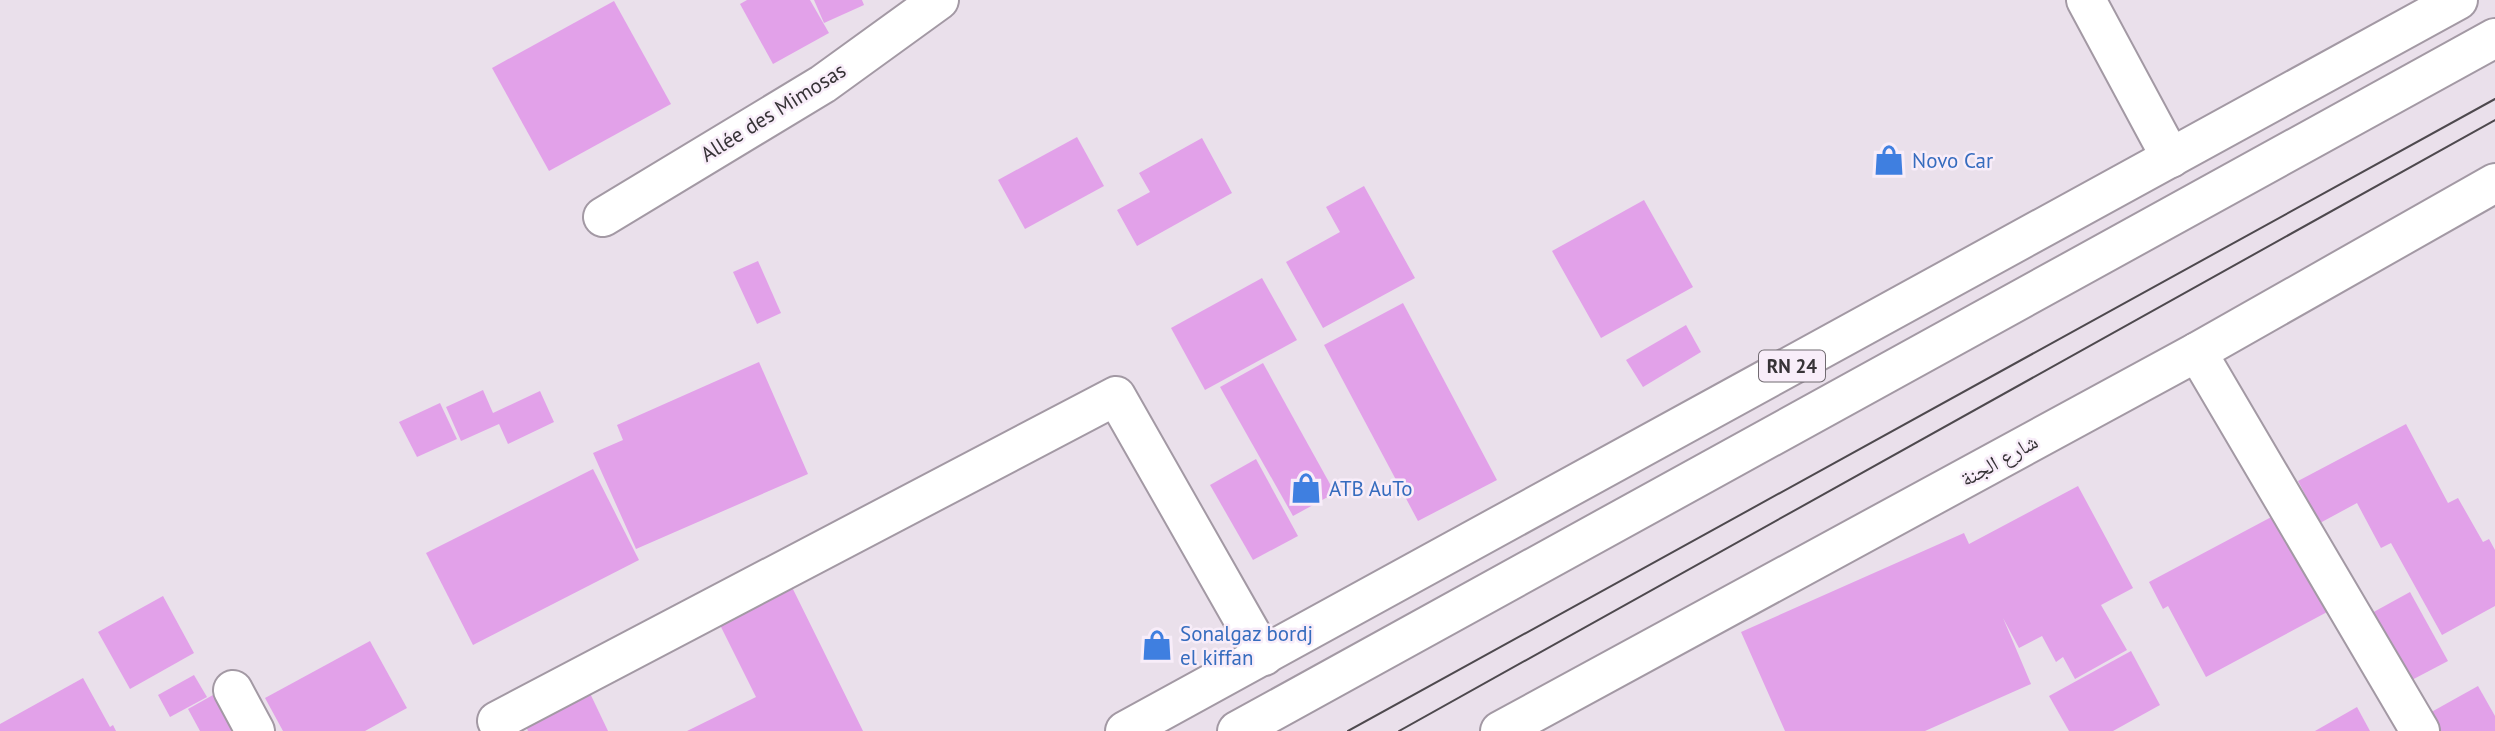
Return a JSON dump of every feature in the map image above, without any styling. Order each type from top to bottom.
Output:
[{"type":"main road","points":[[2086,0],[2171,158]]},
{"type":"main road","name":"RN 24","points":[[1125,731],[2458,0]]},
{"type":"main road","name":"Allée des Mimosas","points":[[603,217],[823,84],[924,4]]},
{"type":"main road","name":"RN 24","points":[[1237,731],[2495,38]]},
{"type":"main road","name":"شارع الجنة","points":[[1500,731],[2197,352],[2495,183]]},
{"type":"main road","points":[[2197,352],[2420,731]]},
{"type":"main road","points":[[497,721],[1115,396],[1264,656]]},
{"type":"main road","points":[[233,690],[255,731]]},
{"type":"building","points":[[747,0],[810,0],[829,33],[773,64],[740,4]]},
{"type":"building","points":[[814,0],[862,0],[864,5],[824,23]]},
{"type":"building","points":[[614,1],[671,104],[549,171],[492,68]]},
{"type":"building","points":[[1077,137],[1104,186],[1025,229],[998,180]]},
{"type":"building","points":[[1202,138],[1232,193],[1137,246],[1117,210],[1150,192],[1139,173]]},
{"type":"building","points":[[1364,186],[1415,278],[1323,328],[1286,262],[1340,232],[1326,207]]},
{"type":"building","points":[[1644,200],[1693,287],[1601,338],[1552,251]]},
{"type":"building","points":[[758,261],[781,313],[757,324],[733,272]]},
{"type":"building","points":[[1262,278],[1297,340],[1205,390],[1171,328]]},
{"type":"building","points":[[1403,303],[1497,480],[1418,521],[1324,345]]},
{"type":"building","points":[[1686,325],[1701,352],[1643,387],[1626,360]]},
{"type":"building","points":[[759,362],[808,474],[636,549],[593,453],[623,440],[617,425]]},
{"type":"building","points":[[1263,363],[1335,493],[1293,516],[1220,387]]},
{"type":"building","points":[[483,390],[493,413],[540,391],[554,422],[508,444],[499,424],[461,441],[446,407]]},
{"type":"building","points":[[440,403],[457,439],[417,457],[399,422]]},
{"type":"building","points":[[2406,424],[2448,503],[2458,498],[2483,542],[2489,539],[2495,550],[2495,606],[2442,635],[2391,543],[2381,548],[2357,503],[2320,523],[2298,481]]},
{"type":"building","points":[[1256,459],[1298,536],[1253,560],[1210,485]]},
{"type":"building","points":[[593,469],[639,560],[473,645],[426,553]]},
{"type":"building","points":[[2078,486],[2133,588],[2101,605],[2127,650],[2075,679],[2063,657],[2056,662],[2042,636],[2019,648],[2003,618],[2031,684],[1925,731],[1785,731],[1741,632],[1964,533],[1969,544]]},
{"type":"building","points":[[2277,514],[2329,611],[2206,677],[2168,606],[2163,609],[2149,582]]},
{"type":"building","points":[[787,577],[863,731],[687,731],[756,697],[714,613]]},
{"type":"building","points":[[2410,592],[2448,661],[2408,682],[2370,614]]},
{"type":"building","points":[[163,596],[194,653],[130,689],[98,632]]},
{"type":"building","points":[[370,641],[407,708],[365,731],[283,731],[265,698]]},
{"type":"building","points":[[2131,651],[2160,705],[2113,731],[2069,731],[2049,696]]},
{"type":"building","points":[[194,675],[207,697],[170,717],[158,695]]},
{"type":"building","points":[[83,678],[110,727],[113,725],[116,731],[0,731],[0,724]]},
{"type":"building","points":[[2478,686],[2495,716],[2495,731],[2435,731],[2426,715]]},
{"type":"building","points":[[587,687],[608,731],[528,731],[522,718]]},
{"type":"building","points":[[213,695],[232,731],[200,731],[188,709]]},
{"type":"building","points":[[2357,707],[2370,731],[2315,731]]},
{"type":"tram line","points":[[1348,731],[2495,99]]},
{"type":"tram line","points":[[1399,731],[2495,120]]},
{"type":"place","name":"Novo Car","points":[[1889,160]]},
{"type":"place","name":"ATB AuTo","points":[[1306,488]]},
{"type":"place","name":"Sonalgaz bordj el kiffan","points":[[1157,645]]}]
